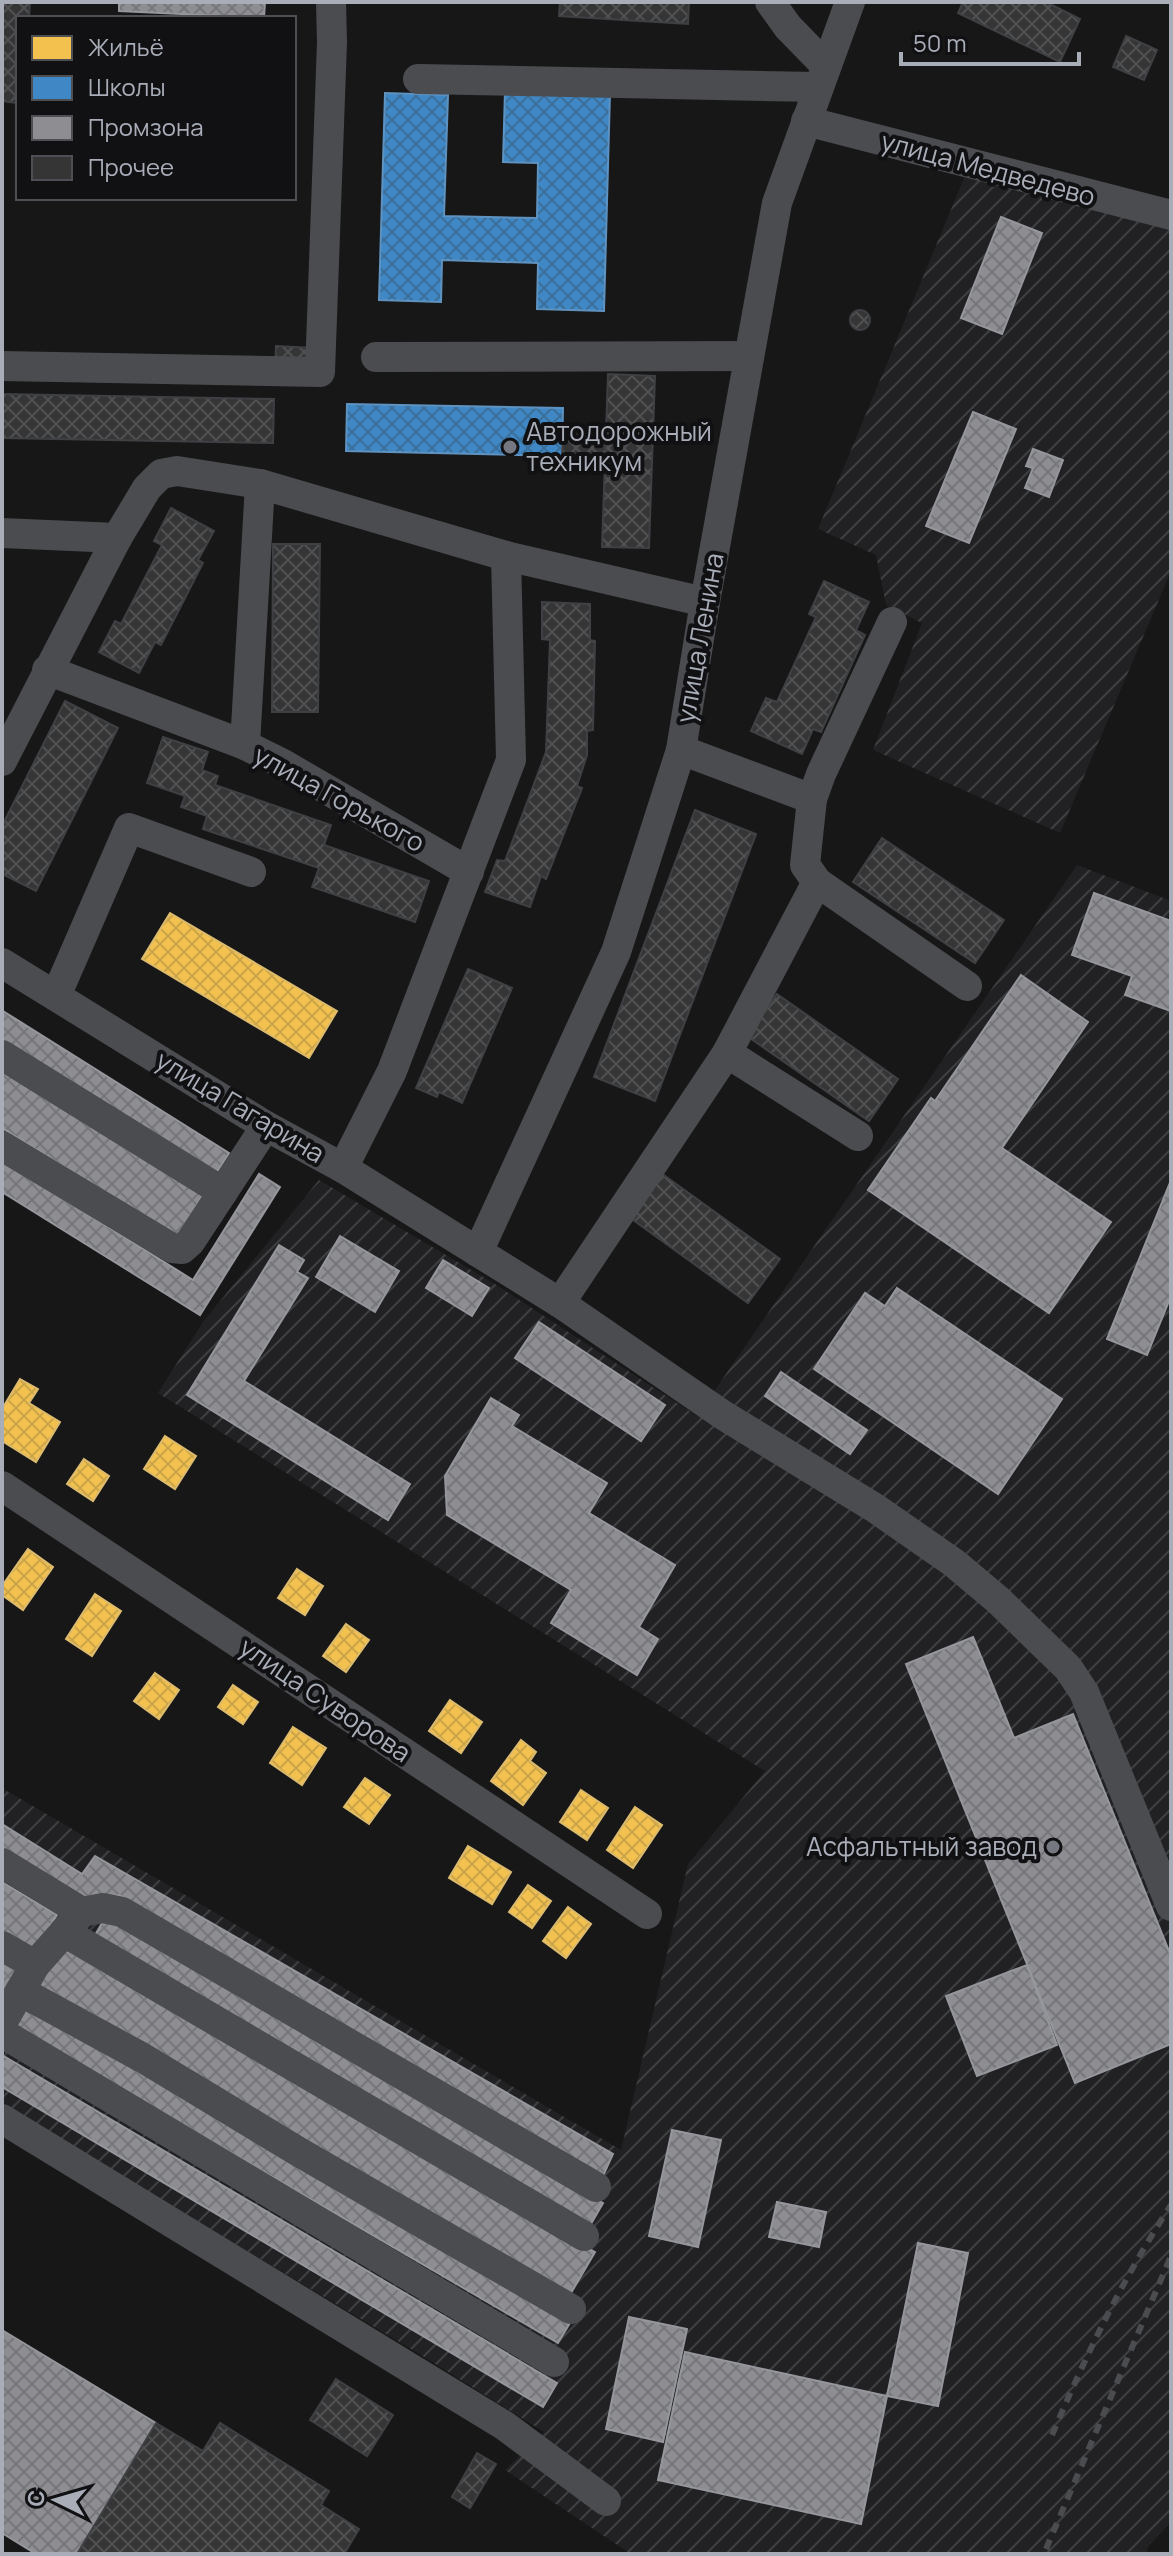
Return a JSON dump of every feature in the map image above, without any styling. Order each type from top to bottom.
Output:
[{"type":"street","points":[[2,366],[320,372],[331,2]]},
{"type":"street","points":[[770,2],[822,77]]},
{"type":"street","name":"улица Ленина","points":[[478,1252],[616,952],[681,750],[777,203],[850,2]]},
{"type":"street","points":[[418,79],[822,77]]},
{"type":"street","name":"улица Медведево","points":[[806,121],[1171,215]]},
{"type":"street","points":[[376,357],[749,356]]},
{"type":"street","points":[[2,761],[117,538],[147,488],[161,474],[177,471],[260,484],[506,556],[705,602]]},
{"type":"street","name":"улица Горького","points":[[260,484],[245,745],[469,872]]},
{"type":"street","points":[[2,533],[117,538]]},
{"type":"street","points":[[343,1168],[392,1071],[511,760],[506,556]]},
{"type":"street","points":[[892,622],[812,799],[805,865],[817,882],[967,986]]},
{"type":"street","points":[[47,670],[245,745]]},
{"type":"street","points":[[681,750],[812,799]]},
{"type":"street","points":[[56,996],[129,828],[251,872]]},
{"type":"street","points":[[560,1303],[727,1053],[817,882]]},
{"type":"street","name":"улица Гагарина","points":[[2,963],[560,1303],[723,1415],[875,1508],[941,1554],[998,1600],[1046,1645],[1068,1668],[1084,1692],[1171,1906]]},
{"type":"street","points":[[727,1053],[858,1136]]},
{"type":"street","points":[[2,1055],[223,1192]]},
{"type":"street","points":[[2,1146],[172,1248],[182,1249],[190,1242],[266,1126]]},
{"type":"street","name":"улица Суворова","points":[[2,1486],[647,1914]]},
{"type":"street","points":[[2,1863],[73,1922],[584,2236]]},
{"type":"street","points":[[2,2023],[27,1978],[73,1922],[103,1908],[122,1912],[596,2187]]},
{"type":"street","points":[[2,1946],[27,1978],[143,2058],[571,2309]]},
{"type":"street","points":[[2,2033],[554,2362]]},
{"type":"street","points":[[2,2119],[505,2426],[606,2501]]},
{"type":"shaded area","points":[[970,164],[1171,225],[1171,571],[1060,833],[873,750],[922,623],[886,605],[876,555],[818,529]]},
{"type":"shaded area","points":[[1077,865],[1171,901],[1171,2522],[1148,2547],[1146,2554],[631,2554],[505,2470],[544,2432],[2,2104],[2,1788],[621,2150],[688,1864],[765,1771],[158,1393],[203,1322],[319,1180],[495,1284],[697,1416]]},
{"type":"building: Жильё","points":[[170,913],[337,1011],[309,1058],[142,959]]},
{"type":"building: Жильё","points":[[20,1379],[38,1389],[29,1403],[60,1422],[36,1462],[2,1441],[2,1409]]},
{"type":"building: Жильё","points":[[165,1436],[196,1456],[175,1489],[144,1469]]},
{"type":"building: Жильё","points":[[84,1459],[109,1476],[93,1501],[67,1484]]},
{"type":"building: Жильё","points":[[28,1549],[53,1567],[23,1610],[2,1595],[2,1586]]},
{"type":"building: Жильё","points":[[297,1569],[323,1586],[305,1615],[278,1598]]},
{"type":"building: Жильё","points":[[95,1594],[121,1611],[92,1656],[66,1639]]},
{"type":"building: Жильё","points":[[346,1624],[369,1640],[346,1672],[323,1656]]},
{"type":"building: Жильё","points":[[155,1673],[179,1690],[159,1719],[134,1701]]},
{"type":"building: Жильё","points":[[233,1685],[258,1702],[243,1724],[218,1707]]},
{"type":"building: Жильё","points":[[450,1700],[482,1722],[461,1753],[429,1731]]},
{"type":"building: Жильё","points":[[293,1727],[326,1748],[302,1785],[270,1763]]},
{"type":"building: Жильё","points":[[521,1740],[536,1752],[530,1761],[546,1773],[523,1805],[491,1781]]},
{"type":"building: Жильё","points":[[365,1778],[390,1795],[369,1824],[344,1807]]},
{"type":"building: Жильё","points":[[581,1790],[608,1808],[587,1840],[560,1822]]},
{"type":"building: Жильё","points":[[635,1807],[662,1825],[633,1868],[607,1850]]},
{"type":"building: Жильё","points":[[468,1846],[511,1872],[492,1904],[449,1878]]},
{"type":"building: Жильё","points":[[528,1885],[551,1901],[532,1928],[509,1912]]},
{"type":"building: Жильё","points":[[568,1907],[591,1924],[566,1958],[543,1941]]},
{"type":"building: Школы","points":[[505,90],[610,93],[604,311],[537,309],[538,263],[442,260],[441,302],[379,300],[385,93],[448,95],[444,216],[537,218],[538,163],[503,162]]},
{"type":"building: Школы","points":[[347,404],[563,408],[562,456],[346,451]]},
{"type":"building: Промзона","points":[[119,2],[265,2],[264,16],[119,11]]},
{"type":"building: Промзона","points":[[1001,217],[1042,233],[1002,334],[961,318]]},
{"type":"building: Промзона","points":[[973,412],[1016,429],[969,543],[926,526]]},
{"type":"building: Промзона","points":[[1033,449],[1063,460],[1049,497],[1025,488],[1033,468],[1026,466]]},
{"type":"building: Промзона","points":[[1094,893],[1171,921],[1171,1011],[1125,995],[1132,976],[1072,955]]},
{"type":"building: Промзона","points":[[1021,975],[1088,1022],[1002,1148],[1111,1222],[1049,1313],[868,1190],[931,1098],[935,1101]]},
{"type":"building: Промзона","points":[[3,1011],[229,1153],[215,1175],[2,1040]]},
{"type":"building: Промзона","points":[[2,1071],[203,1195],[177,1237],[2,1128]]},
{"type":"building: Промзона","points":[[2,1161],[193,1280],[259,1174],[280,1187],[200,1315],[2,1192]]},
{"type":"building: Промзона","points":[[1171,1180],[1171,1296],[1147,1355],[1107,1339]]},
{"type":"building: Промзона","points":[[340,1236],[399,1271],[375,1312],[316,1277]]},
{"type":"building: Промзона","points":[[279,1245],[304,1260],[297,1272],[308,1278],[244,1381],[410,1484],[388,1520],[187,1395]]},
{"type":"building: Промзона","points":[[443,1260],[489,1288],[472,1316],[426,1288]]},
{"type":"building: Промзона","points":[[897,1288],[1062,1399],[998,1494],[814,1369],[865,1293],[885,1306]]},
{"type":"building: Промзона","points":[[539,1322],[665,1405],[641,1441],[515,1358]]},
{"type":"building: Промзона","points":[[781,1372],[867,1430],[850,1454],[765,1396]]},
{"type":"building: Промзона","points":[[491,1398],[519,1415],[512,1426],[607,1483],[589,1513],[675,1565],[639,1627],[658,1639],[637,1675],[551,1623],[571,1590],[447,1515],[445,1476]]},
{"type":"building: Промзона","name":"Асфальтный завод","points":[[973,1637],[1014,1738],[1073,1714],[1171,1956],[1171,2044],[1075,2083],[906,1664]]},
{"type":"building: Промзона","points":[[2,1824],[82,1874],[95,1856],[613,2154],[602,2178],[119,1895],[86,1900],[2,1849]]},
{"type":"building: Промзона","points":[[2,1882],[57,1915],[33,1953],[2,1934]]},
{"type":"building: Промзона","points":[[106,1916],[603,2203],[591,2224],[94,1937]]},
{"type":"building: Промзона","points":[[61,1947],[595,2252],[571,2293],[38,1988]]},
{"type":"building: Промзона","points":[[2,1962],[17,1971],[2,1995]]},
{"type":"building: Промзона","points":[[1027,1965],[1057,2045],[977,2076],[946,1996]]},
{"type":"building: Промзона","points":[[28,2005],[571,2321],[558,2343],[15,2027]]},
{"type":"building: Промзона","points":[[2,2055],[557,2383],[543,2407],[2,2087]]},
{"type":"building: Промзона","points":[[672,2130],[721,2140],[698,2247],[649,2236]]},
{"type":"building: Промзона","points":[[777,2202],[826,2212],[819,2247],[769,2237]]},
{"type":"building: Промзона","points":[[918,2243],[968,2253],[938,2406],[887,2396]]},
{"type":"building: Промзона","points":[[629,2317],[687,2329],[663,2442],[606,2429]]},
{"type":"building: Промзона","points":[[2,2330],[156,2423],[77,2554],[36,2554],[2,2533]]},
{"type":"building: Промзона","points":[[685,2352],[887,2396],[861,2524],[658,2480]]},
{"type":"building: Прочее","points":[[2,2],[30,2],[29,16],[16,16],[16,103],[2,101]]},
{"type":"building: Прочее","points":[[560,2],[689,2],[688,24],[559,16]]},
{"type":"building: Прочее","points":[[963,2],[1046,2],[1080,19],[1060,62],[958,13]]},
{"type":"building: Прочее","points":[[1126,36],[1157,50],[1144,80],[1113,67]]},
{"type":"building: Прочее","points":[[860,310],[867,313],[870,320],[867,327],[860,330],[853,327],[850,320],[853,313]]},
{"type":"building: Прочее","points":[[276,346],[313,348],[312,367],[275,366]]},
{"type":"building: Прочее","points":[[608,374],[655,376],[649,548],[602,547]]},
{"type":"building: Прочее","points":[[2,394],[274,399],[273,443],[2,438]]},
{"type":"building: Прочее","points":[[563,434],[606,436],[605,457],[562,456]]},
{"type":"building: Прочее","points":[[171,508],[214,531],[198,560],[203,563],[161,645],[155,642],[139,673],[99,652],[115,621],[121,624],[162,545],[154,541]]},
{"type":"building: Прочее","points":[[273,544],[320,544],[318,712],[272,712]]},
{"type":"building: Прочее","points":[[824,581],[869,602],[856,630],[865,635],[821,732],[813,729],[802,754],[751,731],[766,698],[777,702],[816,617],[809,614]]},
{"type":"building: Прочее","points":[[542,602],[590,604],[590,640],[595,641],[593,730],[587,731],[587,755],[577,786],[582,788],[546,879],[541,876],[530,907],[485,892],[497,860],[505,861],[546,752],[550,640],[542,639]]},
{"type":"building: Прочее","points":[[65,701],[118,728],[36,891],[2,874],[2,826]]},
{"type":"building: Прочее","points":[[163,737],[208,752],[202,770],[218,776],[215,785],[331,825],[324,845],[429,881],[415,922],[312,887],[319,868],[203,829],[207,816],[181,807],[185,796],[147,783]]},
{"type":"building: Прочее","points":[[695,810],[756,834],[655,1101],[594,1077]]},
{"type":"building: Прочее","points":[[882,838],[1004,920],[975,963],[853,882]]},
{"type":"building: Прочее","points":[[468,969],[512,988],[462,1103],[439,1092],[437,1097],[416,1088]]},
{"type":"building: Прочее","points":[[777,994],[898,1079],[869,1121],[747,1036]]},
{"type":"building: Прочее","points":[[661,1173],[780,1259],[748,1303],[629,1217]]},
{"type":"building: Прочее","points":[[336,2379],[393,2415],[367,2456],[310,2420]]},
{"type":"building: Прочее","points":[[156,2423],[203,2451],[220,2423],[329,2491],[321,2505],[359,2529],[344,2554],[77,2554]]},
{"type":"building: Прочее","points":[[477,2453],[496,2464],[470,2508],[452,2497]]},
{"type":"railway","points":[[1052,2435],[1106,2317],[1171,2205]]},
{"type":"railway","points":[[1046,2549],[1171,2256]]},
{"type":"place","name":"Автодорожный техникум","points":[[510,447]]},
{"type":"place","name":"Асфальтный завод","points":[[1053,1847]]}]
